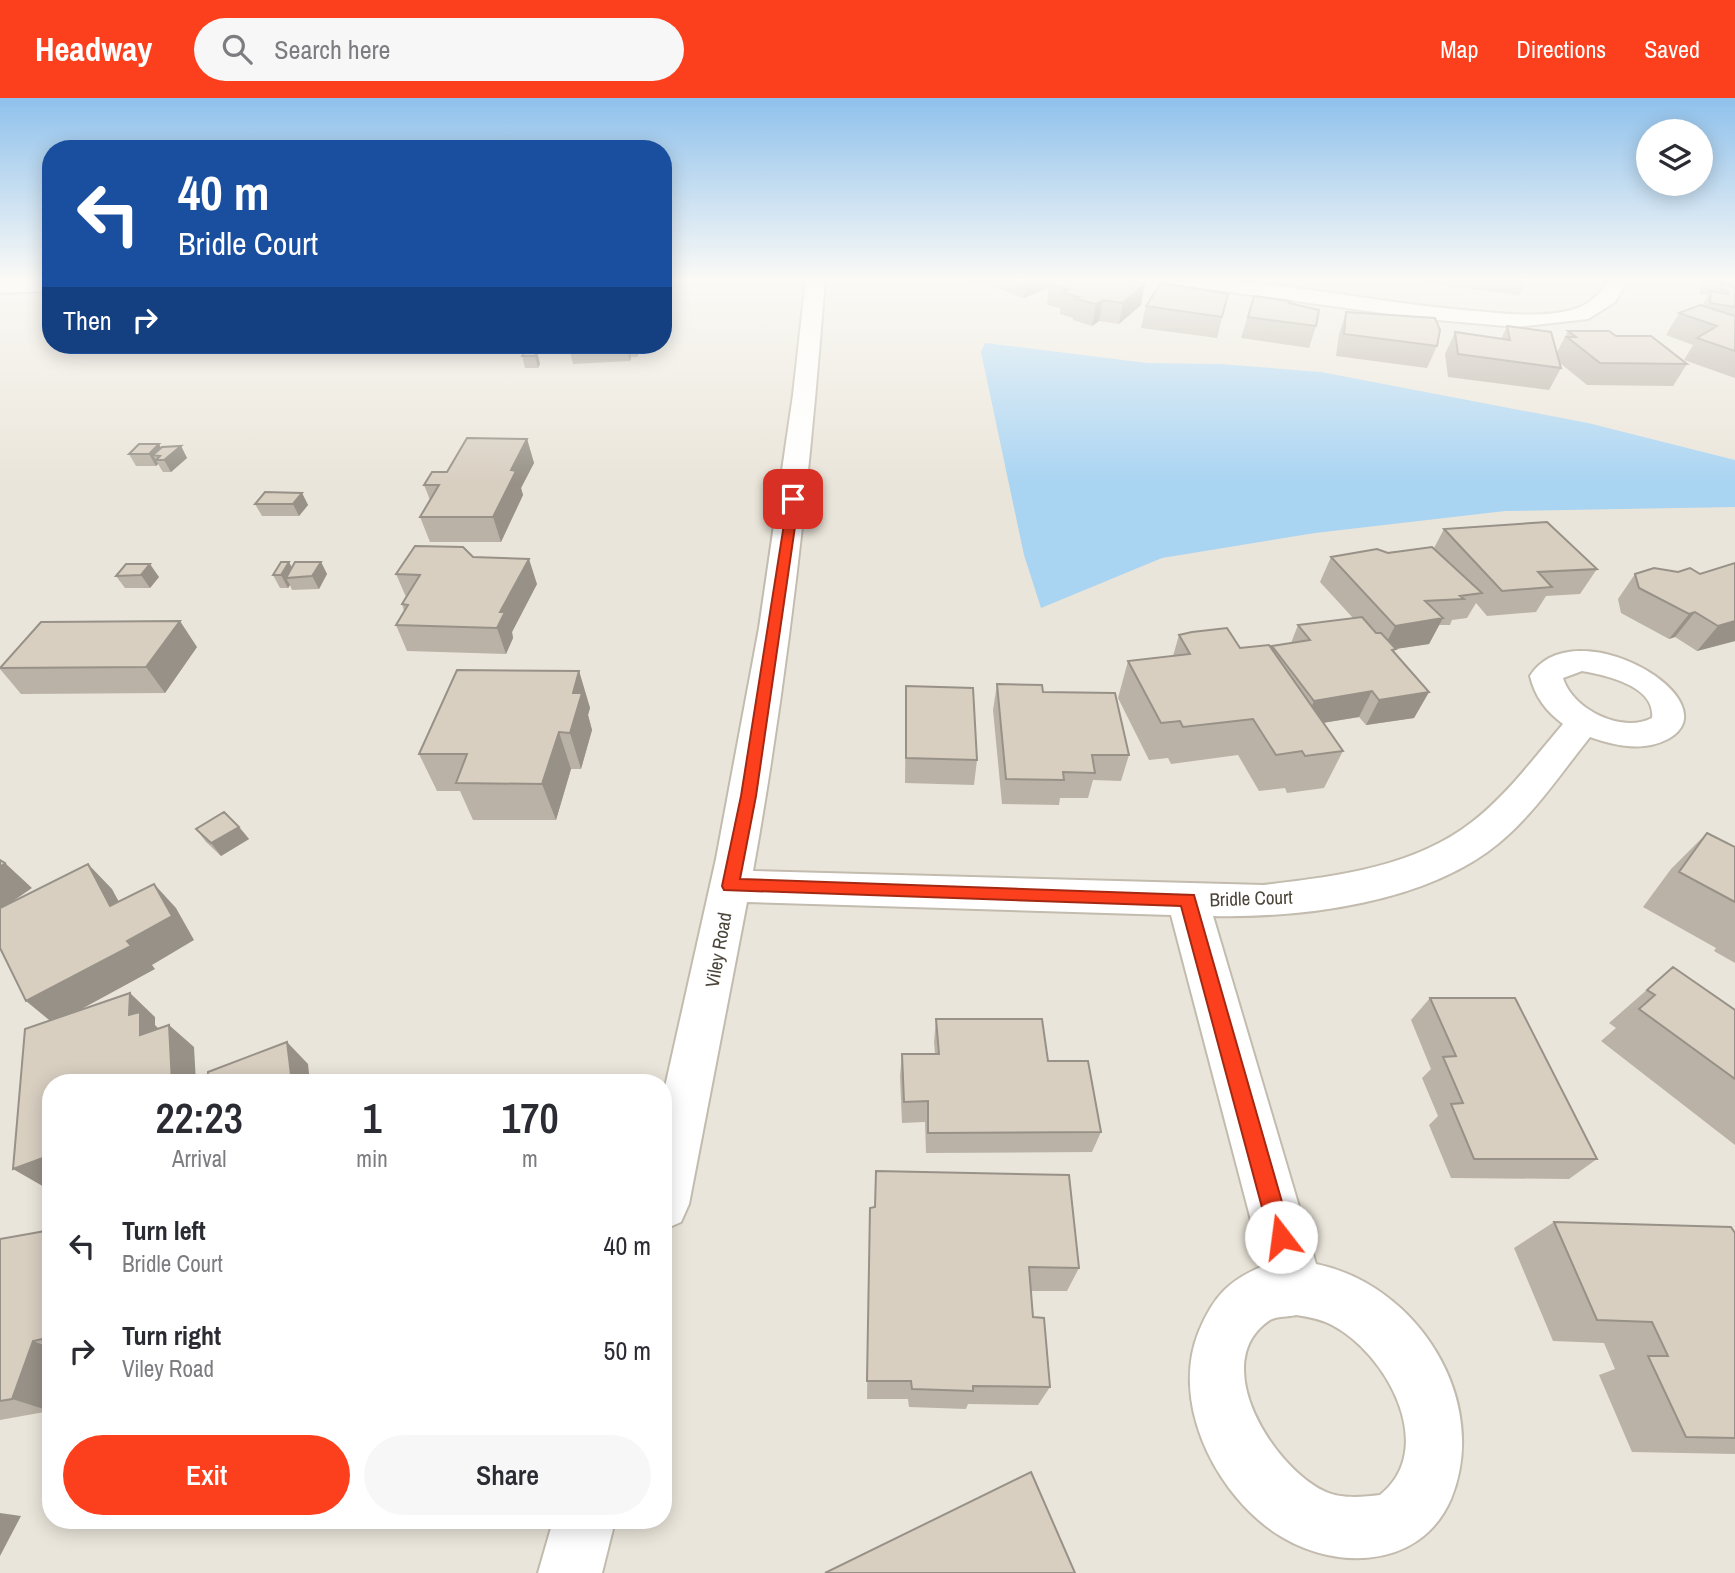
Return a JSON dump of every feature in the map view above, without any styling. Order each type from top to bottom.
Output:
[{"type":"street","name":"Viley Road","points":[[672,1165],[707,1013],[749,796],[790,523],[808,347]]},
{"type":"street","name":"Bridle Court","points":[[730,886],[1188,900],[1265,901],[1321,894],[1370,884],[1422,868],[1470,844],[1498,822],[1584,722]]},
{"type":"street","points":[[1188,900],[1296,1288]]},
{"type":"street","points":[[570,1573],[581,1529]]},
{"type":"shaded area","points":[[0,347],[42,347],[42,354],[672,354],[672,347],[1735,347],[1735,1573],[0,1573]]},
{"type":"water","points":[[983,347],[1016,347],[1147,363],[1220,364],[1321,372],[1588,423],[1735,460],[1735,507],[1505,511],[1315,533],[1162,558],[1041,608],[1024,555],[981,352]]},
{"type":"building","points":[[1457,347],[1555,347],[1561,368],[1458,354]]},
{"type":"building","points":[[1579,347],[1665,347],[1687,364],[1600,363]]},
{"type":"building","points":[[467,438],[527,439],[511,470],[516,471],[493,517],[420,517],[439,485],[424,485],[432,472],[447,472]]},
{"type":"building","points":[[139,444],[159,444],[149,454],[129,454]]},
{"type":"building","points":[[181,446],[164,460],[156,460],[160,456],[153,455],[162,447]]},
{"type":"building","points":[[265,492],[302,493],[293,504],[255,504]]},
{"type":"building","points":[[1547,522],[1597,569],[1538,572],[1552,587],[1502,591],[1444,529]]},
{"type":"building","points":[[415,546],[463,547],[473,557],[529,559],[500,612],[505,612],[497,628],[396,625],[408,605],[402,604],[420,575],[396,574]]},
{"type":"building","points":[[1432,547],[1482,593],[1460,596],[1464,599],[1425,601],[1443,618],[1395,626],[1331,557],[1377,549],[1388,553]]},
{"type":"building","points":[[281,562],[289,562],[281,575],[273,575]]},
{"type":"building","points":[[295,562],[321,562],[312,576],[286,578]]},
{"type":"building","points":[[1735,563],[1735,621],[1718,626],[1695,612],[1689,614],[1639,588],[1635,574],[1654,568],[1678,572],[1690,568],[1700,574]]},
{"type":"building","points":[[126,564],[150,564],[141,575],[116,576]]},
{"type":"building","points":[[1362,617],[1396,649],[1392,650],[1429,692],[1379,700],[1372,691],[1314,701],[1272,646],[1310,640],[1298,625]]},
{"type":"building","points":[[180,621],[146,667],[0,668],[41,622]]},
{"type":"building","points":[[1227,628],[1240,648],[1269,645],[1343,751],[1305,756],[1302,751],[1276,755],[1253,719],[1183,727],[1180,721],[1161,723],[1128,661],[1190,654],[1179,635]]},
{"type":"building","points":[[457,670],[579,671],[573,693],[582,693],[570,733],[559,732],[542,784],[456,783],[467,754],[419,754]]},
{"type":"building","points":[[997,684],[1042,685],[1043,692],[1115,693],[1129,755],[1092,755],[1095,773],[1063,772],[1064,780],[1006,779]]},
{"type":"building","points":[[906,686],[973,688],[977,760],[906,758]]},
{"type":"building","points":[[224,812],[239,827],[211,843],[196,829]]},
{"type":"building","points":[[1707,833],[1735,847],[1735,902],[1679,872]]},
{"type":"building","points":[[88,864],[110,906],[154,884],[172,916],[127,941],[131,946],[26,1001],[0,948],[0,908]]},
{"type":"building","points":[[1673,967],[1735,1010],[1735,1079],[1639,1009],[1655,995],[1647,990]]},
{"type":"building","points":[[130,993],[129,1015],[140,1012],[140,1035],[169,1025],[172,1074],[42,1074],[42,1158],[13,1169],[25,1029]]},
{"type":"building","points":[[1430,998],[1515,998],[1597,1159],[1474,1159],[1451,1104],[1463,1103],[1443,1057],[1456,1056]]},
{"type":"building","points":[[936,1019],[1042,1019],[1048,1061],[1088,1061],[1101,1132],[928,1133],[928,1101],[904,1102],[902,1054],[939,1054]]},
{"type":"building","points":[[287,1042],[291,1074],[208,1072]]},
{"type":"building","points":[[876,1171],[1069,1175],[1079,1268],[1029,1267],[1033,1317],[1044,1318],[1050,1387],[973,1386],[973,1391],[912,1389],[911,1381],[867,1381],[870,1208],[875,1207]]},
{"type":"building","points":[[1554,1222],[1731,1227],[1735,1233],[1735,1438],[1686,1437],[1648,1356],[1668,1356],[1652,1322],[1597,1320]]},
{"type":"building","points":[[42,1232],[42,1339],[33,1341],[12,1399],[0,1401],[0,1239]]},
{"type":"building","points":[[1031,1472],[1075,1573],[825,1573]]},
{"type":"route","points":[[793,499],[749,796],[730,886],[1188,900],[1281,1237]]}]
